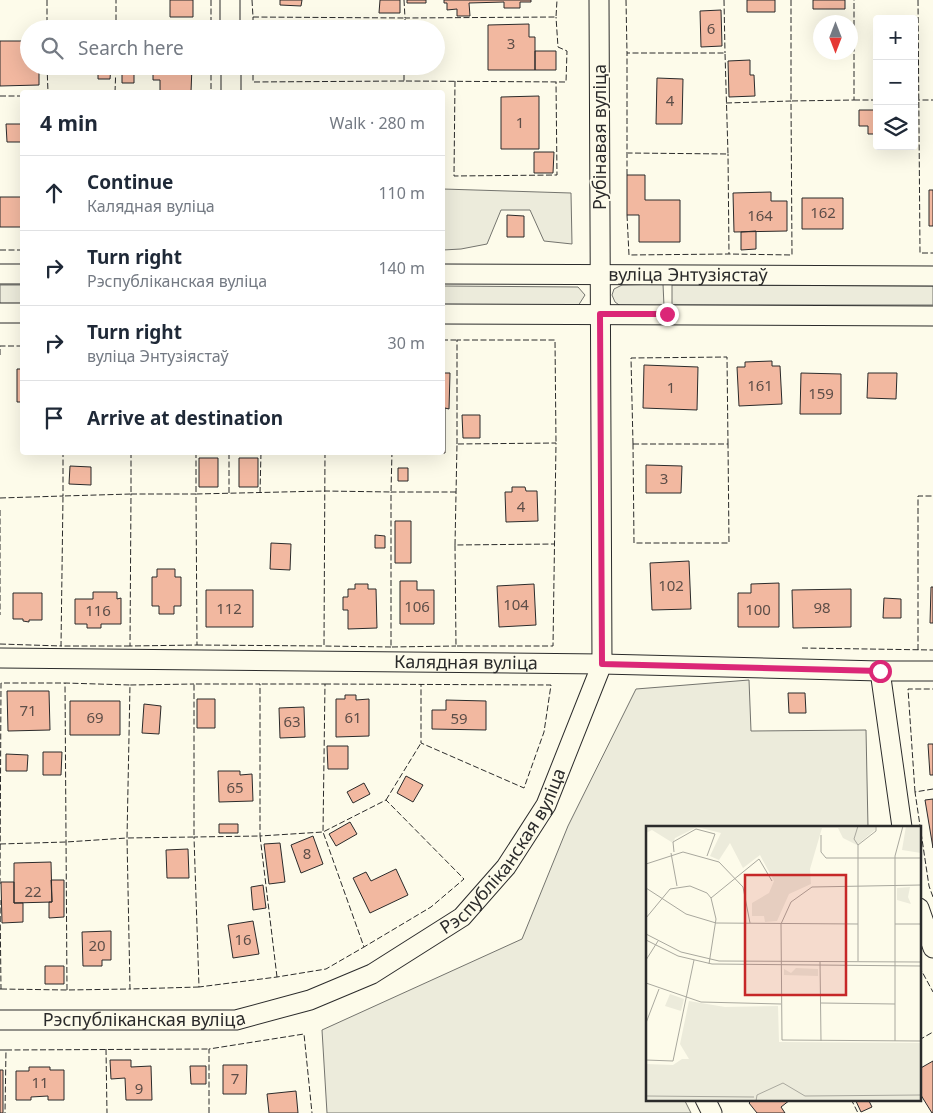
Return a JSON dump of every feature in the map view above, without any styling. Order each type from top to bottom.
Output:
[{"type":"street","points":[[230,0],[230,20]]},
{"type":"street","name":"Рубінавая вуліца","points":[[599,0],[600,314]]},
{"type":"street","points":[[231,75],[231,90]]},
{"type":"street","points":[[0,274],[20,274]]},
{"type":"street","name":"вуліца Энтузіястаў","points":[[445,274],[933,276]]},
{"type":"street","points":[[0,313],[20,314]]},
{"type":"street","points":[[445,314],[933,316]]},
{"type":"street","name":"Рэспубліканская вуліца","points":[[0,1020],[236,1020],[310,1000],[372,974],[462,918],[506,867],[546,805],[602,664],[600,314]]},
{"type":"street","name":"Калядная вуліца","points":[[0,658],[602,664],[933,671]]},
{"type":"street","points":[[880,671],[902,826]]},
{"type":"street","points":[[920,911],[933,948]]},
{"type":"street","points":[[706,1100],[712,1113]]},
{"type":"shaded area","points":[[445,189],[571,193],[572,244],[544,241],[530,210],[501,210],[487,244],[445,250]]},
{"type":"shaded area","points":[[663,284],[664,306],[622,307],[615,302],[612,295],[614,289],[622,285]]},
{"type":"shaded area","points":[[0,285],[20,285],[20,305],[0,305]]},
{"type":"shaded area","points":[[672,285],[933,286],[933,305],[672,305]]},
{"type":"shaded area","points":[[445,286],[578,287],[585,295],[578,306],[445,305]]},
{"type":"shaded area","points":[[749,680],[751,731],[866,730],[868,826],[646,826],[646,1100],[684,1100],[691,1113],[327,1113],[322,1030],[522,939],[568,826],[636,689]]},
{"type":"building","points":[[170,0],[193,0],[193,17],[170,17]]},
{"type":"building","points":[[280,0],[302,0],[301,6],[280,5]]},
{"type":"building","points":[[380,0],[400,0],[400,13],[379,13]]},
{"type":"building","points":[[407,0],[426,0],[426,3],[407,3]]},
{"type":"building","points":[[444,0],[531,0],[531,2],[520,2],[520,8],[504,8],[504,2],[469,3],[470,16],[457,16],[457,9],[447,10],[447,3],[444,3]]},
{"type":"building","points":[[747,0],[775,0],[775,12],[747,12]]},
{"type":"building","points":[[813,0],[845,0],[845,9],[813,9]]},
{"type":"building","points":[[721,10],[722,46],[701,47],[700,11]]},
{"type":"building","points":[[529,24],[529,37],[535,37],[535,70],[488,70],[488,25]]},
{"type":"building","points":[[0,41],[20,41],[20,75],[39,75],[39,85],[0,86]]},
{"type":"building","points":[[535,51],[556,51],[556,70],[535,70]]},
{"type":"building","points":[[750,60],[750,75],[754,75],[755,96],[729,97],[728,61]]},
{"type":"building","points":[[98,75],[110,75],[110,79],[98,79]]},
{"type":"building","points":[[122,75],[134,75],[134,83],[122,83]]},
{"type":"building","points":[[153,75],[192,75],[191,90],[160,90],[160,80],[153,80]]},
{"type":"building","points":[[657,78],[683,79],[682,124],[656,124]]},
{"type":"building","points":[[539,96],[539,149],[501,149],[501,97]]},
{"type":"building","points":[[859,110],[873,110],[873,134],[868,134],[868,126],[859,126]]},
{"type":"building","points":[[6,124],[20,124],[20,142],[7,142]]},
{"type":"building","points":[[534,152],[554,152],[553,173],[534,173]]},
{"type":"building","points":[[627,175],[645,175],[645,200],[680,200],[680,242],[639,242],[639,215],[627,215]]},
{"type":"building","points":[[929,190],[933,190],[933,226],[929,226]]},
{"type":"building","points":[[771,192],[771,201],[787,201],[787,231],[734,232],[733,193]]},
{"type":"building","points":[[0,197],[20,197],[20,227],[0,227]]},
{"type":"building","points":[[802,198],[843,198],[843,229],[802,229]]},
{"type":"building","points":[[507,215],[524,216],[524,237],[507,237]]},
{"type":"building","points":[[756,231],[756,249],[741,250],[741,232]]},
{"type":"building","points":[[772,361],[772,366],[780,366],[782,404],[739,406],[737,367],[745,367],[745,362]]},
{"type":"building","points":[[644,365],[698,367],[697,410],[643,408]]},
{"type":"building","points":[[17,369],[20,369],[20,402],[17,402]]},
{"type":"building","points":[[445,373],[450,373],[449,409],[445,408]]},
{"type":"building","points":[[801,373],[841,374],[841,414],[800,414]]},
{"type":"building","points":[[868,373],[897,373],[896,399],[867,398]]},
{"type":"building","points":[[462,415],[480,415],[480,438],[463,438]]},
{"type":"building","points":[[199,458],[218,458],[218,487],[199,487]]},
{"type":"building","points":[[239,458],[258,458],[258,487],[239,487]]},
{"type":"building","points":[[646,465],[682,466],[681,493],[646,493]]},
{"type":"building","points":[[70,466],[91,467],[91,485],[69,484]]},
{"type":"building","points":[[398,468],[408,468],[408,481],[398,481]]},
{"type":"building","points":[[512,487],[525,487],[526,491],[537,491],[538,521],[506,522],[505,492],[512,492]]},
{"type":"building","points":[[395,521],[411,521],[411,563],[395,563]]},
{"type":"building","points":[[375,535],[385,536],[385,548],[375,548]]},
{"type":"building","points":[[271,543],[291,544],[290,570],[270,569]]},
{"type":"building","points":[[689,561],[691,609],[652,610],[650,563]]},
{"type":"building","points":[[157,569],[175,569],[175,577],[181,577],[181,606],[174,606],[174,614],[159,614],[159,606],[152,606],[152,577],[157,577]]},
{"type":"building","points":[[400,581],[417,581],[417,590],[434,590],[434,624],[400,624]]},
{"type":"building","points":[[779,583],[779,627],[738,627],[738,593],[751,593],[751,584]]},
{"type":"building","points":[[355,584],[368,584],[368,589],[376,589],[377,628],[348,629],[348,610],[343,610],[343,597],[348,597],[348,589],[355,589]]},
{"type":"building","points":[[534,584],[536,625],[499,627],[497,586]]},
{"type":"building","points":[[931,587],[933,587],[933,623],[930,623]]},
{"type":"building","points":[[851,589],[851,627],[793,628],[792,590]]},
{"type":"building","points":[[206,590],[253,590],[253,627],[206,627]]},
{"type":"building","points":[[93,592],[117,592],[117,599],[121,598],[121,624],[101,624],[101,628],[87,628],[87,624],[75,624],[75,599],[93,599]]},
{"type":"building","points":[[13,593],[42,593],[42,620],[29,620],[29,622],[23,621],[23,619],[13,619]]},
{"type":"building","points":[[884,598],[901,599],[901,618],[883,618]]},
{"type":"building","points":[[7,691],[49,691],[50,730],[8,731]]},
{"type":"building","points":[[788,693],[805,693],[806,713],[789,713]]},
{"type":"building","points":[[345,695],[356,695],[356,700],[369,699],[369,736],[336,737],[336,699],[345,699]]},
{"type":"building","points":[[197,699],[215,699],[215,728],[197,728]]},
{"type":"building","points":[[446,700],[486,701],[486,730],[432,729],[432,710],[446,710]]},
{"type":"building","points":[[70,701],[120,701],[120,735],[70,735]]},
{"type":"building","points":[[144,704],[161,706],[159,734],[142,733]]},
{"type":"building","points":[[304,707],[305,737],[280,738],[279,708]]},
{"type":"building","points":[[928,744],[933,744],[933,775],[930,775]]},
{"type":"building","points":[[327,746],[348,746],[348,769],[328,769]]},
{"type":"building","points":[[43,752],[62,752],[61,775],[43,775]]},
{"type":"building","points":[[6,754],[28,755],[27,771],[6,771]]},
{"type":"building","points":[[218,771],[240,771],[240,775],[252,774],[253,801],[219,802]]},
{"type":"building","points":[[406,776],[423,785],[413,802],[397,793]]},
{"type":"building","points":[[364,783],[370,794],[353,803],[347,792]]},
{"type":"building","points":[[933,799],[933,848],[925,800]]},
{"type":"building","points":[[350,822],[357,834],[336,846],[329,834]]},
{"type":"building","points":[[219,824],[238,824],[238,833],[219,833]]},
{"type":"building","points":[[313,836],[323,864],[301,873],[291,845]]},
{"type":"building","points":[[280,843],[285,882],[269,884],[264,844]]},
{"type":"building","points":[[188,849],[189,878],[167,878],[166,850]]},
{"type":"building","points":[[51,862],[52,902],[14,903],[14,863]]},
{"type":"building","points":[[396,869],[408,895],[370,913],[353,878],[366,872],[371,881]]},
{"type":"building","points":[[51,880],[64,880],[64,917],[49,918],[49,902],[52,902]]},
{"type":"building","points":[[1,882],[14,882],[14,903],[23,903],[23,922],[2,923]]},
{"type":"building","points":[[263,885],[266,908],[253,910],[251,887]]},
{"type":"building","points":[[253,921],[259,954],[233,958],[228,925]]},
{"type":"building","points":[[111,931],[111,960],[102,960],[102,966],[83,966],[82,932]]},
{"type":"building","points":[[45,966],[64,966],[64,984],[45,984]]},
{"type":"building","points":[[110,1060],[131,1060],[131,1067],[151,1066],[152,1100],[126,1100],[125,1078],[111,1079]]},
{"type":"building","points":[[933,1061],[933,1113],[920,1094],[920,1068]]},
{"type":"building","points":[[223,1065],[247,1065],[246,1094],[223,1094]]},
{"type":"building","points":[[190,1066],[206,1066],[206,1084],[191,1084]]},
{"type":"building","points":[[29,1067],[50,1067],[50,1070],[64,1070],[64,1100],[48,1100],[48,1096],[31,1097],[31,1100],[16,1100],[16,1071],[29,1071]]},
{"type":"building","points":[[0,1070],[3,1070],[3,1113],[0,1113]]},
{"type":"building","points":[[296,1091],[298,1113],[269,1113],[267,1094]]},
{"type":"building","points":[[752,1100],[790,1100],[781,1107],[785,1113],[757,1113],[749,1103]]},
{"type":"building","points":[[855,1100],[868,1100],[872,1107],[861,1112]]},
{"type":"fence","points":[[47,0],[47,20]]},
{"type":"fence","points":[[116,0],[116,20]]},
{"type":"fence","points":[[211,0],[211,20]]},
{"type":"fence","points":[[252,0],[253,17],[405,18],[405,20]]},
{"type":"fence","points":[[404,0],[405,18],[556,17],[557,0]]},
{"type":"fence","points":[[626,0],[627,53]]},
{"type":"fence","points":[[724,0],[725,53]]},
{"type":"fence","points":[[791,0],[791,101],[854,100],[854,0]]},
{"type":"fence","points":[[918,0],[920,253],[933,253]]},
{"type":"fence","points":[[404,75],[404,81],[566,82],[567,51],[558,47],[556,17]]},
{"type":"fence","points":[[627,175],[627,53],[725,53],[728,154],[628,153]]},
{"type":"fence","points":[[47,75],[48,90]]},
{"type":"fence","points":[[115,90],[116,75]]},
{"type":"fence","points":[[211,75],[211,90]]},
{"type":"fence","points":[[253,75],[253,82],[404,81]]},
{"type":"fence","points":[[455,81],[454,176],[557,175],[556,82]]},
{"type":"fence","points":[[0,96],[20,96]]},
{"type":"fence","points":[[854,100],[873,100]]},
{"type":"fence","points":[[918,100],[933,100]]},
{"type":"fence","points":[[726,103],[791,101],[792,255],[729,254]]},
{"type":"fence","points":[[627,215],[629,255],[729,254],[728,154]]},
{"type":"fence","points":[[0,250],[20,250]]},
{"type":"fence","points":[[445,340],[457,340]]},
{"type":"fence","points":[[457,444],[457,340],[555,340],[556,443]]},
{"type":"fence","points":[[0,355],[0,346],[20,346]]},
{"type":"fence","points":[[633,444],[631,358],[727,357],[728,444]]},
{"type":"fence","points":[[455,545],[457,444],[556,443],[553,646],[456,646],[455,545],[555,544]]},
{"type":"fence","points":[[633,444],[728,444],[729,543],[634,543],[633,444]]},
{"type":"fence","points":[[0,498],[63,496],[63,455]]},
{"type":"fence","points":[[130,646],[61,646],[63,496],[131,494],[131,455]]},
{"type":"fence","points":[[196,455],[196,494],[325,491],[391,492],[392,455]]},
{"type":"fence","points":[[229,455],[229,493]]},
{"type":"fence","points":[[260,493],[261,455]]},
{"type":"fence","points":[[325,455],[324,646],[391,647]]},
{"type":"fence","points":[[456,492],[391,492],[391,647],[456,646]]},
{"type":"fence","points":[[131,494],[196,494],[197,645],[130,646],[131,494]]},
{"type":"fence","points":[[918,650],[918,496],[933,496]]},
{"type":"fence","points":[[0,510],[0,615]]},
{"type":"fence","points":[[0,644],[61,646]]},
{"type":"fence","points":[[197,645],[324,646]]},
{"type":"fence","points":[[802,648],[933,650]]},
{"type":"fence","points":[[0,884],[1,683],[65,683]]},
{"type":"fence","points":[[67,990],[65,683],[130,685]]},
{"type":"fence","points":[[0,844],[127,838],[130,685],[194,684]]},
{"type":"fence","points":[[199,987],[130,989],[127,838],[194,837],[194,684],[260,684],[260,836],[323,832],[386,800],[464,879],[431,907],[364,947],[323,832],[325,684],[260,684]]},
{"type":"fence","points":[[325,684],[551,685],[544,732],[524,788],[421,743],[421,684]]},
{"type":"fence","points":[[915,792],[908,689],[933,689]]},
{"type":"fence","points":[[386,800],[421,743]]},
{"type":"fence","points":[[933,789],[915,792],[929,886],[933,897]]},
{"type":"fence","points":[[277,977],[260,836],[194,837],[199,987],[277,977],[326,969],[364,947]]},
{"type":"fence","points":[[0,900],[0,989]]},
{"type":"fence","points":[[920,968],[933,992]]},
{"type":"fence","points":[[1,989],[130,989]]},
{"type":"fence","points":[[920,1039],[933,1032]]},
{"type":"fence","points":[[209,1113],[209,1049],[304,1034],[312,1113]]},
{"type":"fence","points":[[106,1049],[107,1113]]},
{"type":"fence","points":[[6,1050],[209,1049]]},
{"type":"fence","points":[[0,1050],[6,1050],[5,1113]]},
{"type":"fence","points":[[852,1100],[858,1113]]},
{"type":"route","points":[[667,314],[600,314],[602,664],[880,671]]}]
